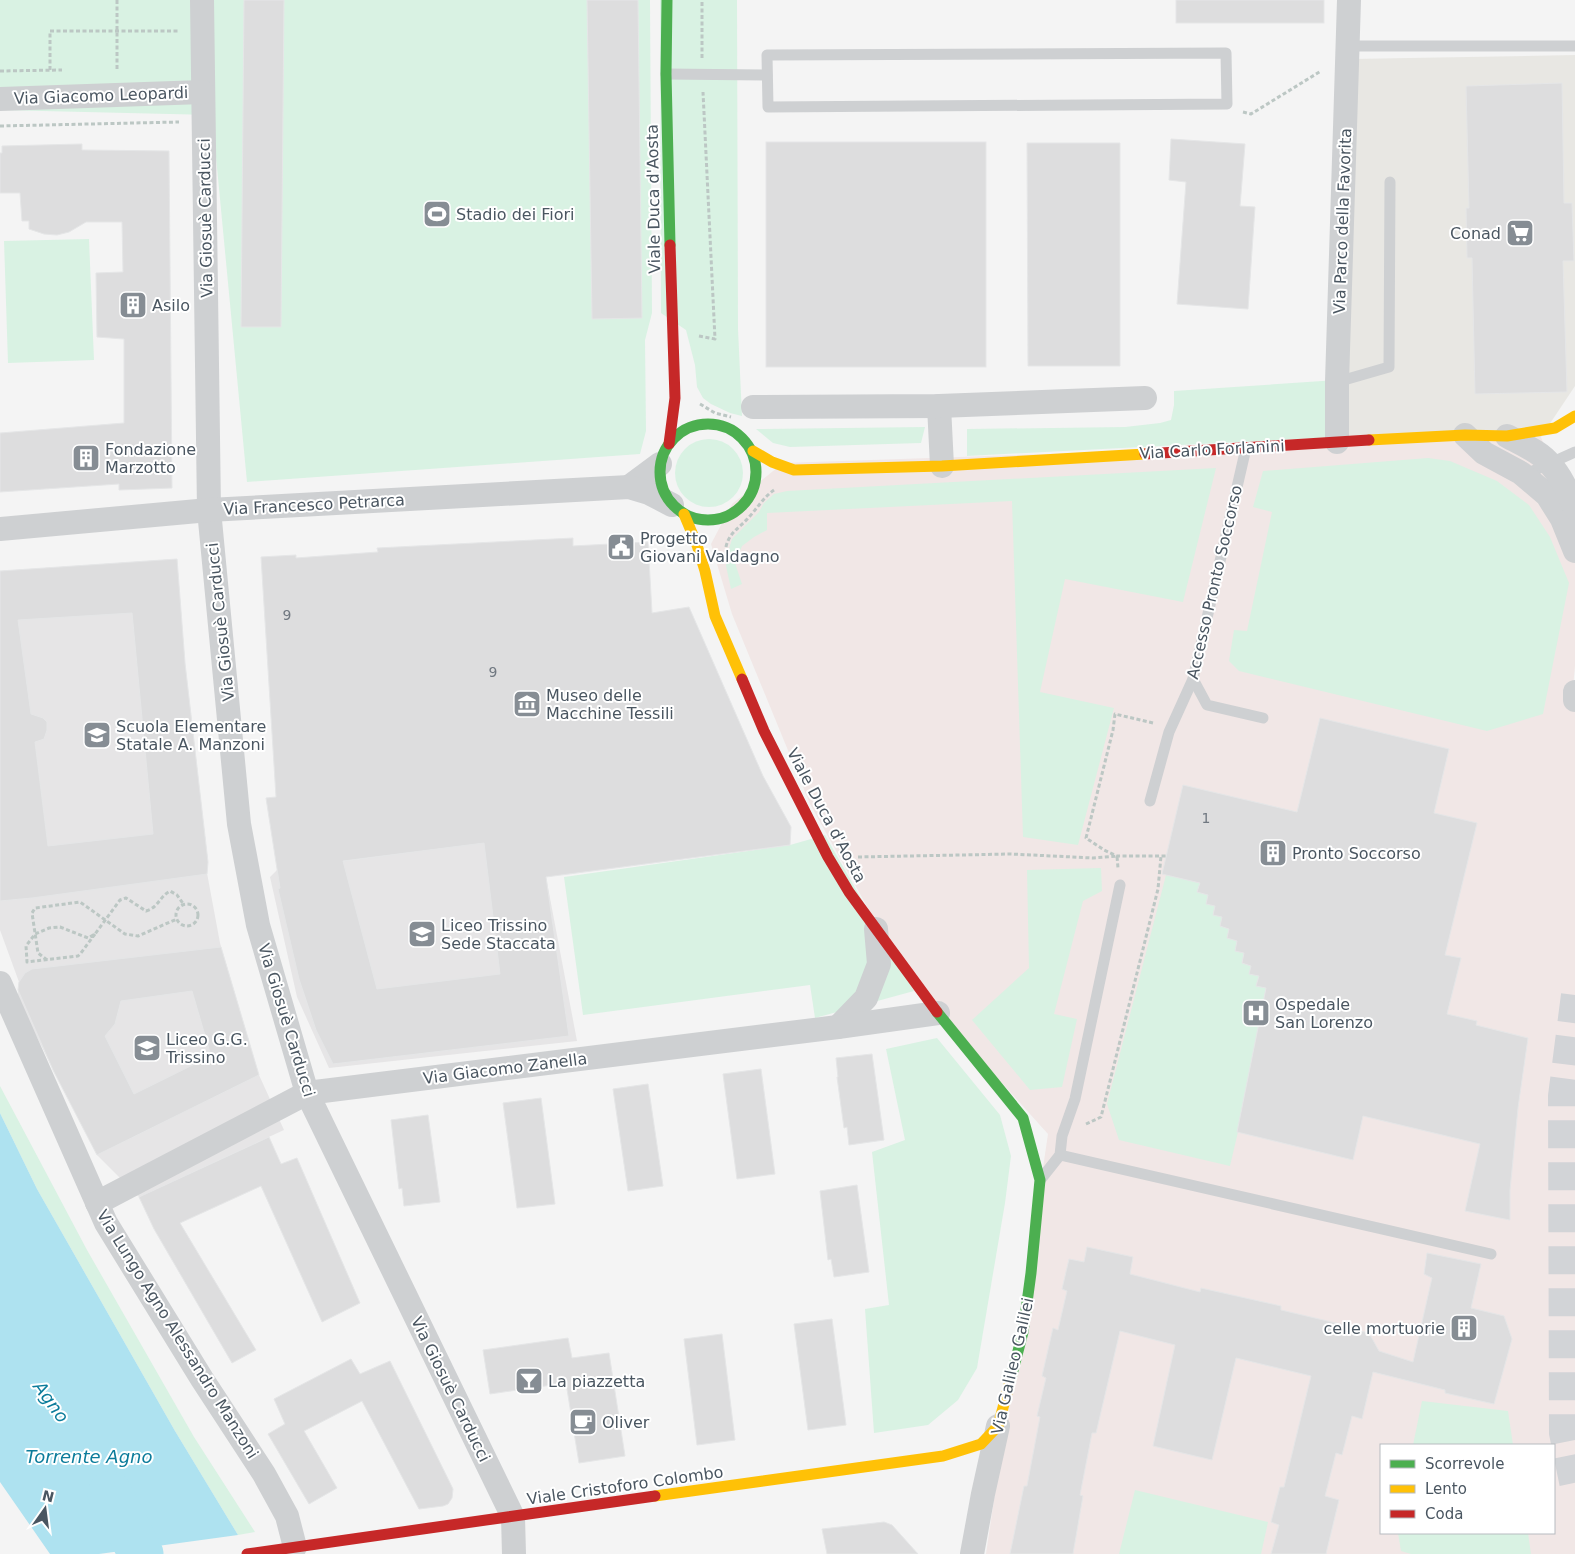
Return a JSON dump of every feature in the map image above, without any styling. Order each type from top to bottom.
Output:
[{"type":"street","name":"Via Giosuè Carducci","points":[[202,0],[209,510],[240,824],[258,925],[307,1093],[513,1517]]},
{"type":"street","name":"Viale Duca d'Aosta","points":[[665,454],[675,398],[666,74],[667,0]]},
{"type":"street","name":"Via Parco della Favorita","points":[[1337,442],[1337,382],[1349,0]]},
{"type":"street","name":"Via Giacomo Leopardi","points":[[0,99],[203,92]]},
{"type":"street","points":[[675,398],[689,411],[708,424]]},
{"type":"street","points":[[745,414],[1145,398]]},
{"type":"street","points":[[939,406],[942,466]]},
{"type":"street","name":"Via Carlo Forlanini","points":[[797,470],[942,466],[1337,442],[1464,436],[1507,436],[1555,428],[1575,416]]},
{"type":"street","points":[[696,425],[722,425],[734,431],[745,440],[753,452],[756,463],[757,475],[755,486],[749,499],[740,509],[728,517],[713,520],[698,520],[649,493],[629,486],[645,476],[665,454],[676,435],[696,425]]},
{"type":"street","points":[[1464,436],[1484,453],[1524,475],[1547,495],[1562,519],[1575,551]]},
{"type":"street","points":[[1507,436],[1536,452],[1550,463],[1568,490],[1575,508]]},
{"type":"street","points":[[753,452],[772,462],[797,470]]},
{"type":"street","points":[[665,454],[660,478],[664,492],[678,509]]},
{"type":"street","points":[[781,475],[797,470]]},
{"type":"street","points":[[755,486],[768,480]]},
{"type":"street","name":"Via Francesco Petrarca","points":[[0,529],[209,510],[629,486]]},
{"type":"street","name":"Viale Duca d'Aosta","points":[[678,509],[697,545],[715,616],[764,730],[828,857],[849,892],[938,1013],[1024,1118]]},
{"type":"street","points":[[719,534],[728,517]]},
{"type":"street","points":[[705,571],[712,552]]},
{"type":"street","points":[[1575,692],[1575,700]]},
{"type":"street","points":[[838,1027],[866,998],[879,964],[876,928]]},
{"type":"street","name":"Via Lungo Agno Alessandro Manzoni","points":[[0,983],[106,1223],[202,1379],[264,1474],[288,1516],[295,1546]]},
{"type":"street","name":"Via Giacomo Zanella","points":[[97,1203],[307,1093],[938,1013]]},
{"type":"street","name":"Via Galileo Galilei","points":[[972,1554],[998,1426],[1023,1332],[1031,1273],[1040,1180],[1024,1118]]},
{"type":"street","name":"Viale Cristoforo Colombo","points":[[247,1554],[943,1456],[981,1444],[998,1426]]},
{"type":"street","points":[[513,1517],[514,1554]]},
{"type":"lane","points":[[1348,46],[1575,46]]},
{"type":"lane","points":[[1226,53],[1227,104],[768,107],[767,75],[767,55],[1226,53]]},
{"type":"lane","points":[[666,74],[767,75]]},
{"type":"lane","points":[[1337,382],[1389,366],[1390,182]]},
{"type":"lane","name":"Accesso Pronto Soccorso","points":[[1150,801],[1169,732],[1192,679],[1247,447]]},
{"type":"lane","points":[[1524,475],[1575,452]]},
{"type":"lane","points":[[1192,679],[1207,705],[1263,718]]},
{"type":"lane","points":[[1040,1180],[1060,1155],[1062,1136],[1075,1099],[1120,885]]},
{"type":"lane","points":[[1060,1155],[1490,1254]]},
{"type":"path","points":[[117,69],[118,0]]},
{"type":"path","points":[[694,336],[715,339],[702,74],[702,0]]},
{"type":"path","points":[[50,70],[50,31],[180,31]]},
{"type":"path","points":[[1251,114],[1324,70]]},
{"type":"path","points":[[697,401],[715,413],[732,417],[745,414]]},
{"type":"path","points":[[725,552],[726,544],[731,534],[749,518],[765,497],[780,485],[800,484],[797,470]]},
{"type":"path","points":[[1117,856],[1086,838],[1113,730],[1115,714],[1159,725]]},
{"type":"path","points":[[828,857],[1012,854],[1093,858],[1166,856]]},
{"type":"path","points":[[1062,1136],[1101,1117],[1158,888],[1161,856]]},
{"type":"path","points":[[95,934],[88,938],[60,927],[48,928],[35,934],[26,946],[27,962],[78,956],[82,953],[120,900],[126,898],[146,911],[154,909],[164,894],[170,891],[177,895],[184,905]]},
{"type":"path","points":[[47,960],[38,953],[32,913],[35,908],[80,902],[125,934],[138,936],[177,919]]},
{"type":"path","points":[[184,905],[191,905],[197,910],[197,920],[192,925],[182,924],[177,919],[178,909],[184,905]]},
{"type":"shaded area","points":[[1575,55],[1575,386],[1541,437],[1335,437],[1351,59]]},
{"type":"shaded area","name":"Ospedale San Lorenzo","points":[[1541,437],[1575,531],[1575,666],[1572,698],[1575,704],[1575,1554],[986,1554],[1048,1134],[914,991],[810,804],[732,614],[711,544],[732,504],[783,463]]},
{"type":"shaded area","name":"Scuola Elementare Statale A. Manzoni","points":[[177,559],[185,663],[208,862],[207,873],[220,943],[259,1075],[284,1130],[139,1197],[97,1155],[21,1006],[18,995],[19,982],[0,930],[0,571]]},
{"type":"shaded area","name":"Liceo Trissino Sede Staccata","points":[[542,835],[546,877],[577,1041],[329,1068],[297,997],[270,877],[277,870]]},
{"type":"green space","name":"Stadio dei Fiori","points":[[0,0],[650,0],[652,313],[645,340],[646,431],[640,454],[247,482],[212,115],[0,110]]},
{"type":"green space","points":[[660,0],[737,0],[738,329],[742,416],[730,413],[703,398],[697,387],[695,365],[686,330],[661,313]]},
{"type":"green space","points":[[89,239],[94,360],[8,363],[4,241]]},
{"type":"green space","points":[[1337,380],[1335,437],[967,456],[967,429],[1125,427],[1160,423],[1171,420],[1174,391]]},
{"type":"green space","points":[[925,427],[921,443],[790,447],[773,443],[756,429]]},
{"type":"green space","points":[[709,439],[722,442],[733,449],[740,460],[743,473],[740,486],[733,497],[722,504],[709,507],[696,504],[685,497],[678,486],[675,473],[678,460],[685,449],[696,442]]},
{"type":"green space","points":[[1428,458],[1450,461],[1497,481],[1529,505],[1550,537],[1569,583],[1543,714],[1487,731],[1239,671],[1229,661],[1234,630],[1247,631],[1272,512],[1253,507],[1263,471]]},
{"type":"green space","points":[[1216,468],[1183,602],[1065,579],[1040,692],[1114,708],[1078,845],[1023,837],[1012,501],[767,513],[767,530],[742,546],[735,563],[742,584],[731,589],[726,566],[732,539],[774,494],[787,491]]},
{"type":"green space","points":[[825,835],[914,991],[815,1018],[810,985],[583,1015],[564,877],[790,845]]},
{"type":"green space","points":[[1101,868],[1102,891],[1083,901],[1054,1014],[1077,1019],[1062,1087],[1030,1090],[972,1020],[1029,968],[1027,870]]},
{"type":"green space","points":[[1166,875],[1200,883],[1198,892],[1208,895],[1215,906],[1213,915],[1222,917],[1220,926],[1229,929],[1227,938],[1237,941],[1235,951],[1244,953],[1242,963],[1251,966],[1249,974],[1259,976],[1256,986],[1266,988],[1265,994],[1270,995],[1230,1166],[1119,1140],[1107,1104]]},
{"type":"green space","points":[[937,1038],[1000,1115],[1011,1156],[1005,1203],[977,1368],[958,1400],[928,1425],[874,1433],[865,1309],[889,1305],[872,1152],[905,1140],[886,1049]]},
{"type":"green space","points":[[0,1086],[87,1250],[194,1437],[255,1532],[238,1535],[175,1431],[37,1189],[0,1113]]},
{"type":"green space","points":[[1422,1401],[1508,1411],[1513,1444],[1413,1444]]},
{"type":"green space","points":[[1135,1490],[1268,1522],[1261,1554],[1119,1554]]},
{"type":"green space","points":[[1398,1534],[1528,1534],[1531,1554],[1411,1554],[1401,1551]]},
{"type":"water","name":"Torrente Agno","points":[[0,1113],[37,1189],[175,1431],[238,1535],[99,1554],[50,1554],[0,1482]]},
{"type":"building","points":[[244,0],[284,0],[281,327],[241,327]]},
{"type":"building","points":[[587,0],[638,0],[642,318],[592,319]]},
{"type":"building","points":[[1176,0],[1324,0],[1324,23],[1176,23]]},
{"type":"building","name":"Conad","points":[[1562,83],[1564,203],[1572,203],[1574,261],[1563,261],[1567,392],[1475,394],[1472,258],[1467,258],[1466,208],[1469,208],[1466,86]]},
{"type":"building","points":[[1171,139],[1245,144],[1240,206],[1255,207],[1248,309],[1177,304],[1186,182],[1169,180]]},
{"type":"building","points":[[766,142],[986,142],[986,367],[766,367]]},
{"type":"building","points":[[1027,143],[1120,143],[1120,366],[1028,366]]},
{"type":"building","points":[[82,144],[82,150],[169,151],[172,488],[119,490],[119,484],[0,492],[0,433],[124,423],[124,339],[97,337],[96,273],[123,272],[122,222],[86,222],[69,232],[57,235],[44,234],[29,229],[29,221],[22,221],[20,193],[0,193],[0,153],[2,153],[2,146]]},
{"type":"building","points":[[573,538],[573,546],[648,542],[652,613],[689,607],[763,776],[791,827],[790,845],[546,877],[569,1036],[333,1064],[316,1030],[299,979],[278,889],[280,888],[266,798],[276,797],[261,557],[296,555],[296,558],[378,552],[377,548]],"holes":[[[484,843],[500,974],[377,989],[343,861]]]},
{"type":"building","points":[[177,559],[185,663],[208,862],[207,874],[0,901],[0,571]],"holes":[[[132,613],[153,834],[48,846],[35,742],[44,739],[47,722],[43,718],[31,714],[18,620]]]},
{"type":"building","points":[[1320,718],[1449,749],[1434,813],[1477,823],[1445,955],[1461,958],[1447,1014],[1477,1021],[1476,1025],[1528,1038],[1518,1108],[1510,1190],[1510,1220],[1465,1211],[1480,1144],[1363,1116],[1353,1160],[1237,1132],[1266,988],[1256,986],[1259,976],[1249,974],[1251,966],[1242,963],[1244,953],[1235,951],[1237,941],[1227,938],[1229,929],[1220,926],[1222,917],[1213,915],[1215,906],[1206,904],[1208,895],[1197,892],[1200,883],[1162,874],[1183,785],[1297,812]]},
{"type":"building","points":[[221,947],[259,1075],[97,1155],[53,1070],[18,990],[19,982],[25,973],[32,969]],"holes":[[[192,991],[211,1056],[134,1094],[105,1036],[115,1024],[121,1001]]]},
{"type":"building","points":[[872,1054],[884,1140],[849,1145],[847,1127],[844,1128],[836,1058]]},
{"type":"building","points":[[761,1069],[775,1174],[737,1179],[723,1074]]},
{"type":"building","points":[[648,1084],[663,1186],[628,1191],[613,1089]]},
{"type":"building","points":[[541,1098],[555,1204],[517,1208],[503,1103]]},
{"type":"building","points":[[428,1115],[440,1202],[404,1206],[402,1188],[399,1189],[391,1120]]},
{"type":"building","points":[[269,1137],[281,1164],[297,1158],[360,1303],[322,1322],[261,1186],[180,1223],[256,1350],[232,1363],[154,1229],[139,1197]]},
{"type":"building","points":[[857,1185],[869,1272],[834,1277],[831,1259],[828,1260],[820,1191]]},
{"type":"building","points":[[1087,1247],[1133,1257],[1130,1274],[1200,1292],[1201,1288],[1281,1306],[1281,1310],[1357,1328],[1356,1330],[1369,1333],[1379,1351],[1413,1362],[1432,1278],[1424,1274],[1427,1253],[1481,1264],[1471,1308],[1504,1316],[1512,1339],[1494,1404],[1445,1393],[1445,1390],[1373,1372],[1362,1419],[1352,1416],[1342,1455],[1336,1453],[1325,1496],[1339,1500],[1326,1554],[1271,1554],[1279,1525],[1271,1522],[1280,1487],[1284,1487],[1311,1376],[1236,1358],[1212,1460],[1153,1446],[1175,1345],[1120,1331],[1096,1433],[1092,1433],[1080,1495],[1083,1496],[1073,1554],[1010,1554],[1024,1486],[1027,1486],[1040,1417],[1037,1416],[1046,1378],[1042,1376],[1053,1328],[1058,1330],[1067,1291],[1062,1289],[1069,1259],[1084,1262]]},
{"type":"building","points":[[832,1319],[846,1425],[808,1430],[794,1324]]},
{"type":"building","points":[[722,1334],[735,1440],[697,1445],[684,1339]]},
{"type":"building","points":[[568,1338],[572,1358],[609,1353],[625,1456],[579,1463],[566,1383],[490,1394],[483,1350]]},
{"type":"building","points":[[351,1359],[360,1374],[390,1361],[453,1489],[452,1498],[448,1504],[419,1509],[362,1401],[304,1431],[337,1488],[309,1504],[268,1434],[285,1424],[274,1399]]},
{"type":"building","points":[[884,1522],[892,1525],[918,1554],[827,1554],[822,1529]]},
{"type":"waterway","name":"Agno","points":[[110,1494],[141,1554]]},
{"type":"tunnel","points":[[1575,995],[1562,1096],[1563,1433],[1575,1491]]},
{"type":"traffic: fast","points":[[667,0],[666,74],[670,245]]},
{"type":"traffic: fast","points":[[708,424],[727,427],[742,438],[753,453],[756,472],[753,491],[742,506],[727,517],[708,520],[689,517],[674,506],[663,491],[660,472],[663,453],[674,438],[689,427],[708,424]]},
{"type":"traffic: fast","points":[[937,1012],[1023,1118],[1040,1180],[1023,1332],[1011,1378]]},
{"type":"traffic: slow","points":[[1369,440],[1465,435],[1507,436],[1555,428],[1575,416]]},
{"type":"traffic: slow","points":[[753,451],[772,462],[794,470],[942,466],[1145,454]]},
{"type":"traffic: slow","points":[[684,514],[705,571],[715,616],[742,679]]},
{"type":"traffic: slow","points":[[655,1496],[943,1456],[981,1444],[998,1426],[1011,1378]]},
{"type":"traffic: jam","points":[[669,444],[675,398],[670,245]]},
{"type":"traffic: jam","points":[[1145,454],[1369,440]]},
{"type":"traffic: jam","points":[[742,679],[764,731],[828,857],[849,892],[937,1012]]},
{"type":"traffic: jam","points":[[247,1554],[655,1496]]},
{"type":"place","name":"Stadio dei Fiori","points":[[437,214]]},
{"type":"place","name":"Conad","points":[[1520,233]]},
{"type":"place","name":"Asilo","points":[[133,305]]},
{"type":"place","name":"Fondazione Marzotto","points":[[86,458]]},
{"type":"place","name":"Progetto Giovani Valdagno","points":[[621,547]]},
{"type":"place","name":"Museo delle Macchine Tessili","points":[[527,704]]},
{"type":"place","name":"Scuola Elementare Statale A. Manzoni","points":[[97,735]]},
{"type":"place","name":"Pronto Soccorso","points":[[1273,853]]},
{"type":"place","name":"Liceo Trissino Sede Staccata","points":[[422,934]]},
{"type":"place","name":"Ospedale San Lorenzo","points":[[1256,1013]]},
{"type":"place","name":"Liceo G.G. Trissino","points":[[147,1048]]},
{"type":"place","name":"celle mortuorie","points":[[1464,1328]]},
{"type":"place","name":"La piazzetta","points":[[529,1381]]},
{"type":"place","name":"Oliver","points":[[583,1422]]}]
